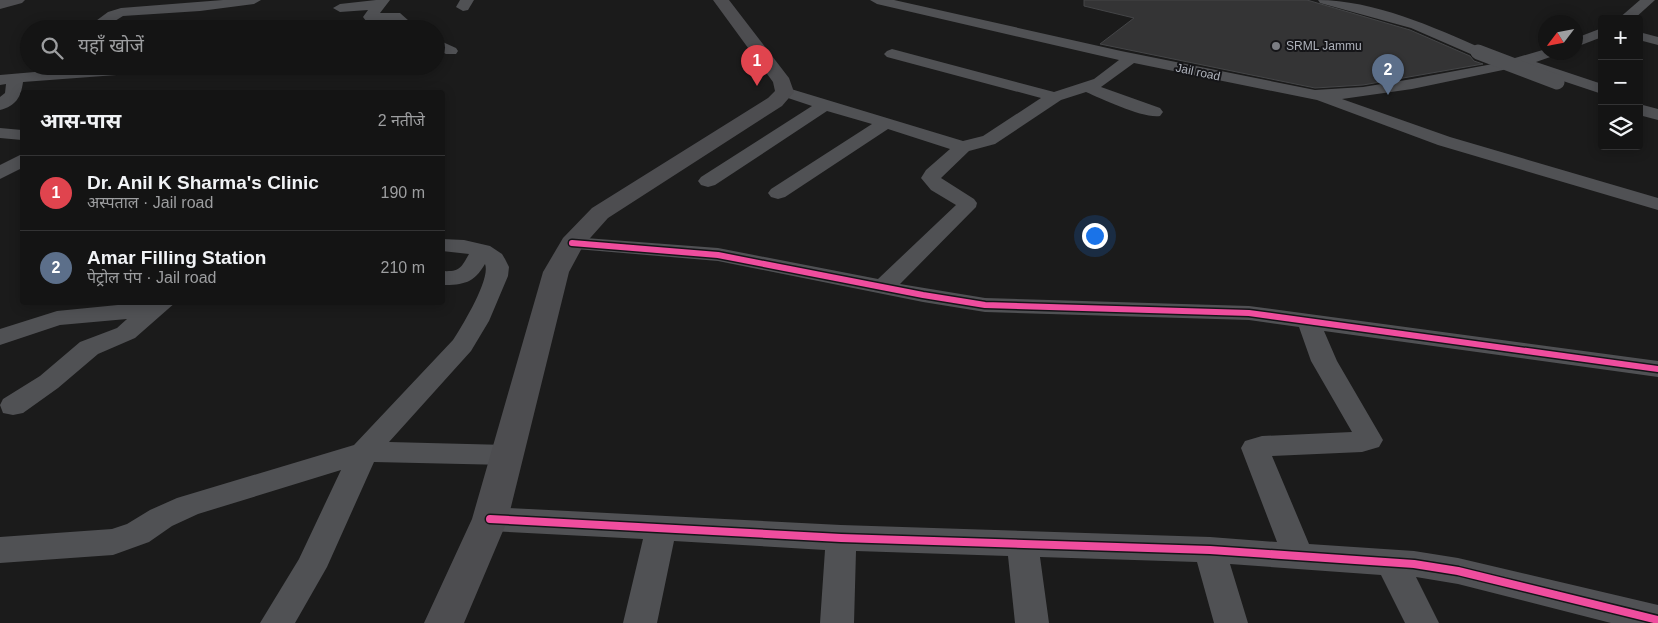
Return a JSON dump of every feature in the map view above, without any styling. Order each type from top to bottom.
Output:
[{"type":"main road","points":[[0,4],[18,0]]},
{"type":"main road","points":[[444,623],[490,519],[556,272],[572,244],[600,213],[775,102],[786,92],[782,82],[721,0]]},
{"type":"street","points":[[106,20],[121,12],[200,7],[254,0]]},
{"type":"street","name":"Jail road","points":[[877,0],[1131,58],[1315,95],[1340,95],[1395,87],[1522,63],[1538,57]]},
{"type":"street","points":[[1325,0],[1416,25],[1478,52],[1598,96]]},
{"type":"street","points":[[1630,15],[1648,0]]},
{"type":"street","points":[[340,8],[381,3]]},
{"type":"street","points":[[381,3],[371,18],[395,16],[400,20]]},
{"type":"street","points":[[1583,40],[1598,34]]},
{"type":"street","points":[[1643,37],[1658,41]]},
{"type":"street","points":[[445,48],[451,51]]},
{"type":"street","points":[[892,54],[1055,97]]},
{"type":"street","points":[[883,287],[966,207],[967,204],[934,184],[931,178],[933,174],[963,147],[989,140],[1055,97],[1088,87],[1110,76],[1131,58]]},
{"type":"street","points":[[1522,63],[1598,88]]},
{"type":"street","points":[[0,105],[12,95],[12,78],[54,75]]},
{"type":"street","points":[[1088,87],[1115,99],[1154,112]]},
{"type":"street","points":[[786,92],[963,147]]},
{"type":"street","points":[[1315,95],[1444,141],[1658,204]]},
{"type":"street","points":[[1643,102],[1658,107]]},
{"type":"street","points":[[708,181],[826,104]]},
{"type":"street","points":[[1643,110],[1658,115]]},
{"type":"street","points":[[778,193],[886,123]]},
{"type":"street","points":[[0,133],[20,134]]},
{"type":"street","points":[[0,173],[20,161]]},
{"type":"street","points":[[1639,198],[1658,214]]},
{"type":"street","points":[[572,244],[675,250],[738,258],[943,300],[985,305],[1249,313],[1658,368]]},
{"type":"street","points":[[277,623],[311,567],[364,452],[452,357],[477,321],[497,276],[498,267],[494,259],[482,251],[464,246],[445,245]]},
{"type":"street","points":[[445,278],[459,278],[467,275],[482,251]]},
{"type":"street","points":[[0,337],[57,318],[158,306]]},
{"type":"street","points":[[13,406],[49,382],[90,348],[126,333],[158,306]]},
{"type":"street","points":[[1298,556],[1255,448],[1262,446],[1362,442],[1369,440],[1324,361],[1308,320]]},
{"type":"street","points":[[0,550],[113,542],[138,533],[161,518],[188,506],[364,452],[507,455]]},
{"type":"street","points":[[490,519],[841,538],[1210,550],[1391,562],[1458,571],[1658,620]]},
{"type":"street","points":[[640,623],[661,528]]},
{"type":"street","points":[[837,623],[841,538]]},
{"type":"street","points":[[1022,544],[1032,623]]},
{"type":"street","points":[[1210,550],[1231,623]]},
{"type":"street","points":[[1391,562],[1422,623]]},
{"type":"building","name":"SRML Jammu","points":[[1084,0],[1307,0],[1410,30],[1470,56],[1474,61],[1483,64],[1363,85],[1315,88],[1100,44],[1134,18],[1084,6]]},
{"type":"cycle path","points":[[572,243],[676,250],[718,255],[923,295],[985,305],[1249,313],[1658,369]]},
{"type":"cycle path","points":[[490,519],[841,538],[1210,550],[1414,564],[1458,571],[1658,620]]},
{"type":"place","name":"SRML Jammu","points":[[1276,46]]},
{"type":"place","name":"Dr. Anil K Sharma's Clinic","points":[[757,86]]},
{"type":"place","name":"Amar Filling Station","points":[[1388,95]]}]
